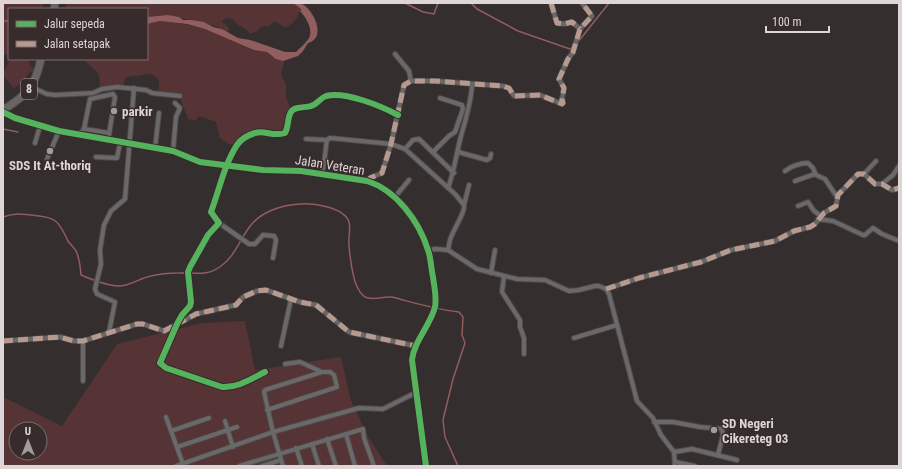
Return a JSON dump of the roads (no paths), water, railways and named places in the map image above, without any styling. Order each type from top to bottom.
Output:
[{"type":"highway","name":"8","points":[[3,111],[31,87],[37,76],[41,60]]},
{"type":"street","points":[[551,3],[557,23],[564,24],[572,22],[580,29]]},
{"type":"street","points":[[367,181],[370,178],[382,173],[391,144],[404,85],[411,81],[435,81],[507,87],[514,96],[540,95],[562,104],[564,88],[559,79],[568,59],[573,52],[580,29],[592,16],[582,3]]},
{"type":"street","points":[[395,54],[409,71],[411,81]]},
{"type":"street","points":[[448,188],[454,172],[470,101],[472,85]]},
{"type":"street","points":[[31,87],[48,94],[55,95],[93,93],[102,89],[117,87],[134,88],[146,90],[152,93],[180,96]]},
{"type":"street","points":[[108,332],[115,302],[97,294],[95,289],[101,264],[100,250],[104,225],[111,211],[125,199],[134,88]]},
{"type":"street","points":[[79,135],[84,129],[90,99],[113,94],[115,97],[108,141]]},
{"type":"street","points":[[273,258],[276,240],[274,236],[263,235],[255,244],[250,244],[219,223],[211,212],[227,165],[237,145],[244,138],[257,132],[276,135],[285,132],[288,128],[290,112],[312,106],[324,96],[334,94],[380,106],[398,114]]},
{"type":"street","points":[[433,152],[455,132],[462,109],[462,105],[440,98]]},
{"type":"street","points":[[173,151],[176,117],[180,108],[175,103]]},
{"type":"street","name":"Jalan Veteran","points":[[3,111],[15,118],[59,131],[108,141],[173,151],[200,162],[263,170],[322,173],[367,181],[381,187],[403,207],[418,226],[428,250],[435,294],[435,306],[412,355],[415,393],[426,466]]},
{"type":"street","points":[[155,148],[160,113]]},
{"type":"street","points":[[35,143],[40,126]]},
{"type":"street","points":[[84,129],[109,133]]},
{"type":"street","points":[[47,159],[59,131]]},
{"type":"street","points":[[306,139],[327,140],[334,138],[391,144],[406,149],[455,194],[464,205]]},
{"type":"street","points":[[406,149],[413,140],[419,139],[454,172]]},
{"type":"street","points":[[322,173],[325,164],[327,140]]},
{"type":"street","points":[[96,157],[117,158],[120,143]]},
{"type":"street","points":[[458,152],[487,160],[490,158],[491,154]]},
{"type":"street","points":[[864,174],[876,161]]},
{"type":"street","points":[[785,171],[790,167],[806,162],[810,164],[816,174],[825,179],[837,197]]},
{"type":"street","points":[[882,184],[893,175],[899,166]]},
{"type":"street","points":[[428,250],[448,250],[470,266],[477,269],[517,279],[545,280],[570,291],[595,286],[606,289],[639,278],[701,262],[731,250],[775,241],[794,231],[810,227],[815,224],[819,217],[836,206],[837,197],[855,176],[860,173],[864,174],[872,182],[882,184],[890,189],[899,188]]},
{"type":"street","points":[[795,181],[816,174]]},
{"type":"street","points":[[394,198],[409,180]]},
{"type":"street","points":[[448,250],[456,224],[465,208],[464,205],[469,185]]},
{"type":"street","points":[[798,206],[808,202],[819,217],[833,221],[863,235],[873,228],[882,234],[899,241]]},
{"type":"street","points":[[219,223],[208,235],[190,267],[188,272],[191,302],[190,306],[182,315],[177,324],[160,363],[166,368],[222,387],[235,387],[265,372]]},
{"type":"street","points":[[491,273],[495,250]]},
{"type":"street","points":[[504,276],[502,292],[520,320],[520,327],[524,338],[524,354]]},
{"type":"street","points":[[606,289],[637,400],[650,416],[661,435],[674,452],[675,464],[695,466]]},
{"type":"street","points":[[3,341],[60,337],[70,340],[83,341],[137,324],[143,324],[164,331],[196,314],[236,305],[243,297],[262,290],[320,307],[349,332],[416,346]]},
{"type":"street","points":[[281,346],[290,299]]},
{"type":"street","points":[[574,338],[617,325]]},
{"type":"street","points":[[83,341],[83,381]]},
{"type":"street","points":[[285,364],[300,362],[322,372]]},
{"type":"street","points":[[267,410],[336,388],[337,386],[334,375],[330,372],[322,372],[265,390],[263,394],[267,410],[273,432],[283,466]]},
{"type":"street","points":[[176,466],[273,432],[362,407],[383,409],[415,393]]},
{"type":"street","points":[[166,418],[183,464]]},
{"type":"street","points":[[171,431],[209,418]]},
{"type":"street","points":[[225,421],[233,447]]},
{"type":"street","points":[[654,422],[672,422],[722,429],[723,435],[718,455]]},
{"type":"street","points":[[177,448],[237,427]]},
{"type":"street","points":[[239,466],[363,429],[364,438],[374,466]]},
{"type":"street","points":[[346,434],[355,466]]},
{"type":"street","points":[[327,439],[336,466]]},
{"type":"street","points":[[312,444],[319,466]]},
{"type":"street","points":[[296,448],[302,466]]},
{"type":"street","points":[[674,452],[692,449],[737,460]]},
{"type":"street","points":[[263,466],[281,460]]},
{"type":"waterway","points":[[405,3],[423,12],[434,14],[438,3]]},
{"type":"waterway","points":[[471,3],[477,9],[518,31],[570,49],[574,46]]},
{"type":"waterway","points":[[578,42],[609,3]]},
{"type":"waterway","points":[[3,21],[8,21]]},
{"type":"waterway","points":[[3,129],[18,132]]},
{"type":"waterway","points":[[3,217],[13,214],[23,214],[46,217],[55,220],[76,251],[81,275],[105,284],[119,286],[127,285],[147,277],[157,275],[211,272],[226,262],[253,223],[271,210],[285,206],[306,204],[320,205],[335,209],[346,217],[349,222],[349,243],[352,269],[356,284],[363,296],[371,299],[394,297],[431,307],[459,312],[463,317],[462,335],[465,343],[453,379],[443,420],[445,437],[458,466]]},
{"type":"place","name":"parkir","points":[[114,111]]},
{"type":"place","name":"SDS It At-thoriq","points":[[50,151]]},
{"type":"place","name":"SD Negeri Cikereteg 03","points":[[714,430]]}]
